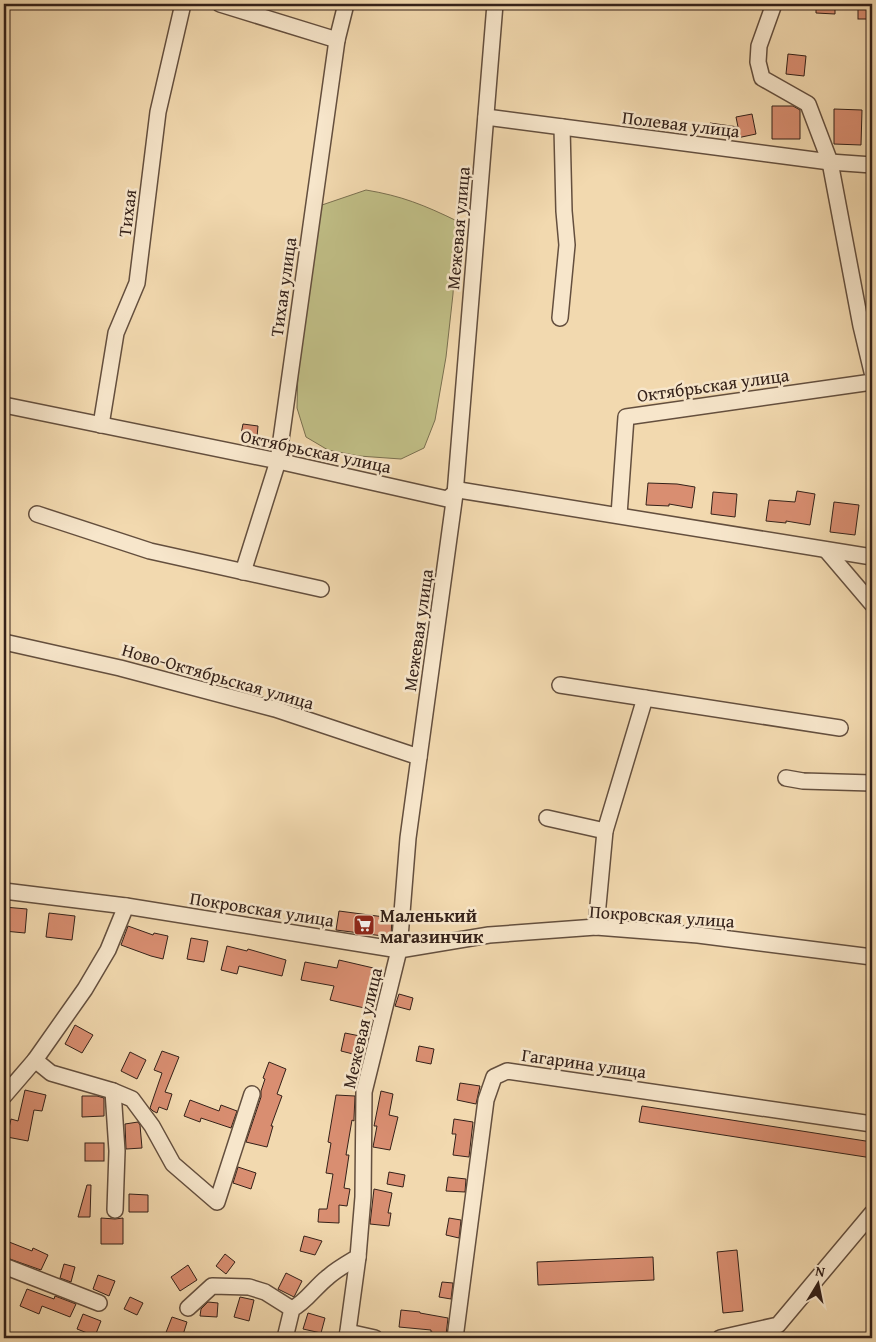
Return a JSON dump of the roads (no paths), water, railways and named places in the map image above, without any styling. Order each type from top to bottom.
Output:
[{"type":"street","name":"Тихая","points":[[101,425],[116,333],[137,283],[158,112],[183,4]]},
{"type":"street","points":[[220,4],[337,40]]},
{"type":"street","name":"Тихая улица","points":[[243,572],[278,461],[337,40],[346,4]]},
{"type":"street","name":"Межевая улица","points":[[375,1338],[348,1335],[363,1198],[364,1092],[399,950],[408,838],[455,494],[495,4]]},
{"type":"street","points":[[774,4],[758,46],[758,62],[762,78],[808,104],[830,162],[867,326],[872,372]]},
{"type":"street","name":"Полевая улица","points":[[486,117],[830,162],[872,165]]},
{"type":"street","points":[[560,318],[567,246],[564,211],[562,127]]},
{"type":"street","name":"Октябрьская улица","points":[[619,515],[626,417],[872,382]]},
{"type":"street","name":"Октябрьская улица","points":[[4,405],[278,461],[447,499],[459,490],[872,557]]},
{"type":"street","points":[[37,514],[150,551],[322,589]]},
{"type":"street","points":[[826,550],[872,604]]},
{"type":"street","name":"Ново-Октябрьская улица","points":[[4,642],[120,668],[275,709],[419,757]]},
{"type":"street","points":[[560,686],[840,728]]},
{"type":"street","points":[[596,927],[605,830],[645,698]]},
{"type":"street","points":[[786,778],[803,781],[872,783]]},
{"type":"street","points":[[547,818],[605,830]]},
{"type":"street","name":"Покровская улица","points":[[4,891],[126,906],[399,950],[489,935],[596,927],[698,935],[872,957]]},
{"type":"street","points":[[4,1096],[35,1060],[85,990],[108,950],[126,906]]},
{"type":"street","points":[[35,1060],[51,1073],[113,1091],[132,1099],[152,1126],[173,1164],[217,1202],[252,1094]]},
{"type":"street","name":"Гагарина улица","points":[[455,1338],[486,1100],[494,1077],[507,1071],[872,1124]]},
{"type":"street","points":[[113,1091],[117,1151],[115,1210]]},
{"type":"street","points":[[720,1338],[778,1325],[872,1213]]},
{"type":"street","points":[[285,1338],[292,1309],[302,1304],[308,1295],[328,1276],[358,1257]]},
{"type":"street","points":[[4,1266],[100,1303]]},
{"type":"street","points":[[188,1308],[212,1286],[249,1287],[265,1292],[292,1309]]},
{"type":"place","name":"Маленький магазинчик","points":[[364,925]]}]
